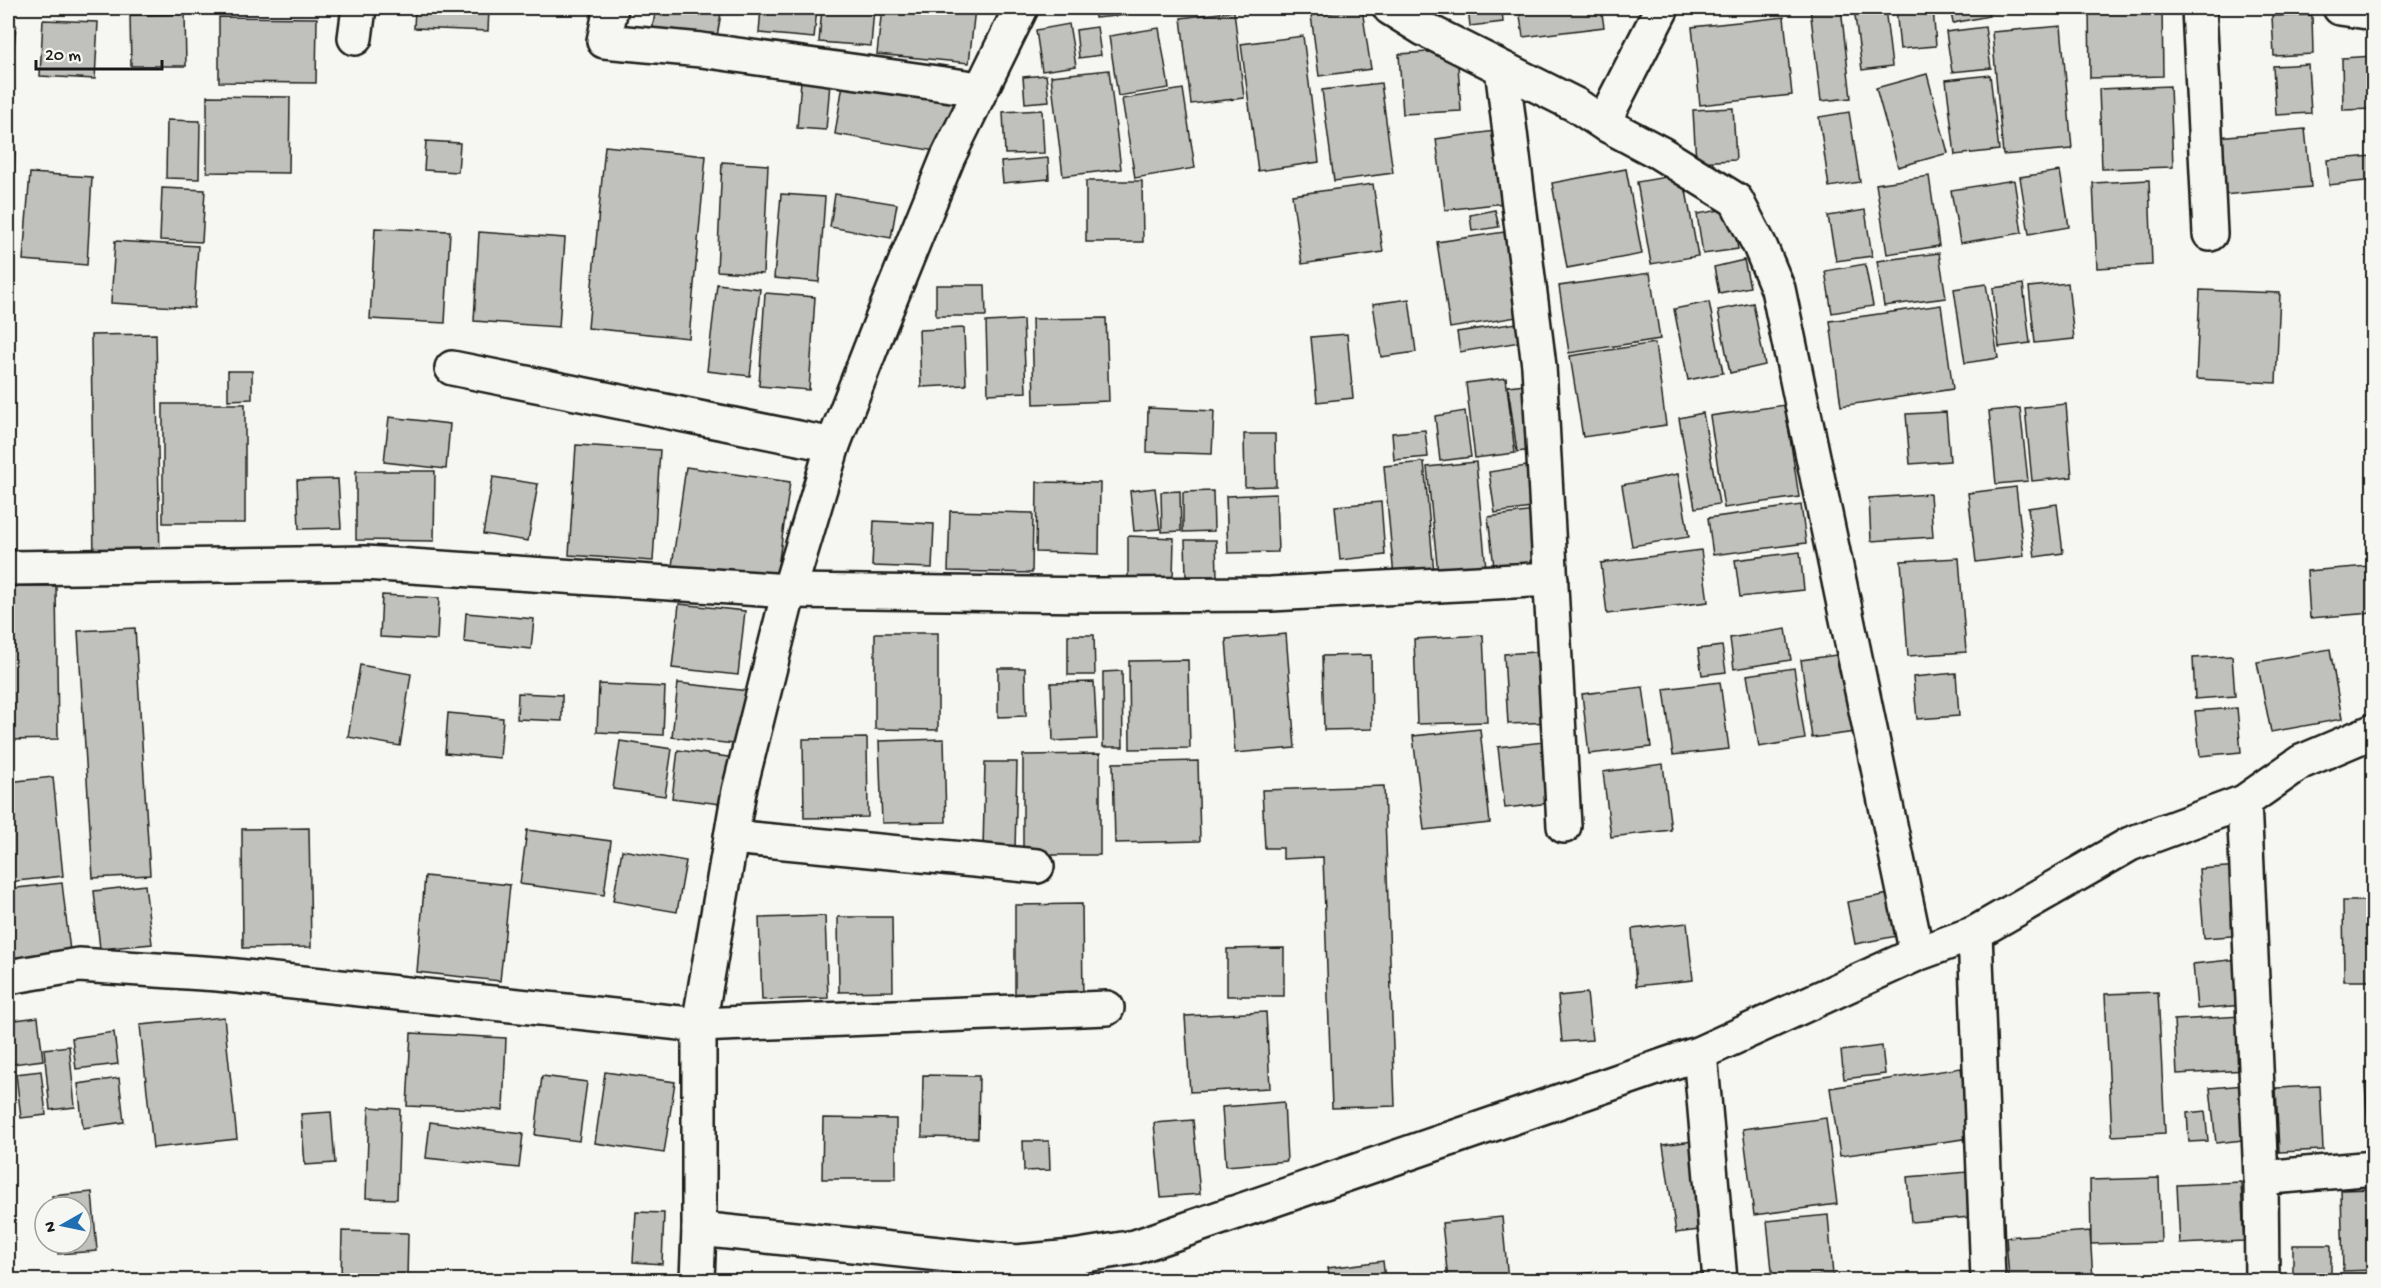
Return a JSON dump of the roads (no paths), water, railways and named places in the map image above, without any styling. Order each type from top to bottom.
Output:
[{"type":"street","points":[[611,8],[604,41],[701,50],[980,89]]},
{"type":"street","points":[[697,1281],[699,1025],[739,791],[789,591],[832,445],[948,157],[1021,8]]},
{"type":"street","points":[[1390,8],[1424,29],[1576,105],[1736,200],[1778,289],[1917,954]]},
{"type":"street","points":[[1603,123],[1662,8]]},
{"type":"street","points":[[2199,8],[2210,234]]},
{"type":"street","points":[[2340,8],[2373,13]]},
{"type":"street","points":[[1502,68],[1539,366],[1564,826]]},
{"type":"street","points":[[452,368],[832,445]]},
{"type":"street","points":[[8,568],[365,563],[789,591],[1095,595],[1271,594],[1551,579]]},
{"type":"street","points":[[699,1229],[1016,1262],[1073,1257],[1124,1249],[1700,1053],[1917,954],[1975,933],[2130,844],[2244,802],[2301,762],[2373,731]]},
{"type":"street","points":[[2244,802],[2261,1178],[2262,1281]]},
{"type":"street","points":[[731,837],[1037,866]]},
{"type":"street","points":[[1975,933],[1988,1279]]},
{"type":"street","points":[[8,977],[79,965],[218,974],[699,1025],[1107,1008]]},
{"type":"street","points":[[1700,1053],[1720,1281]]},
{"type":"street","points":[[2261,1178],[2373,1168]]}]
